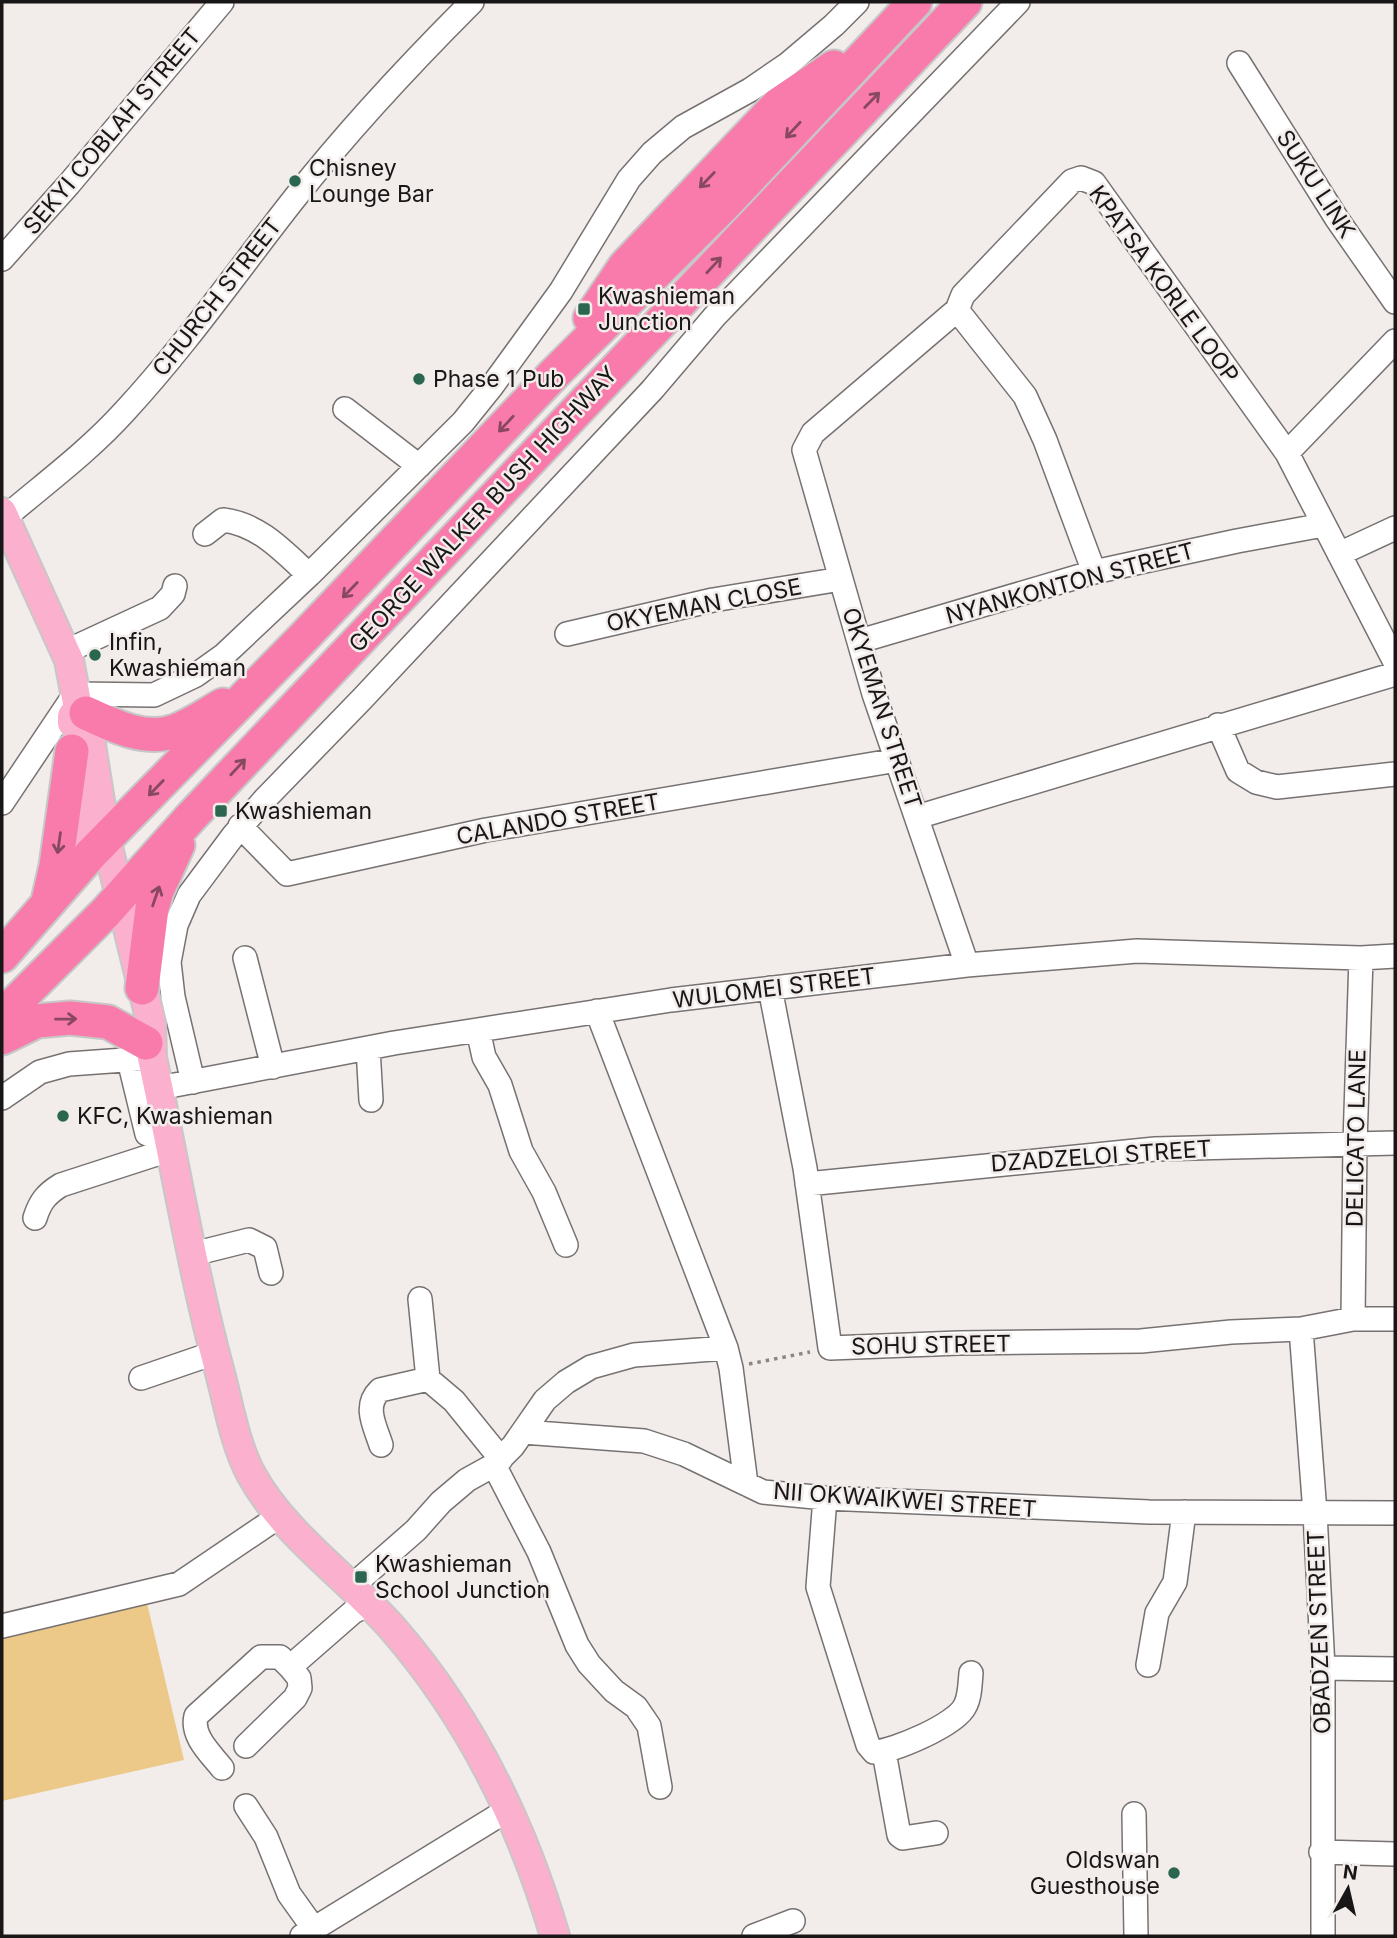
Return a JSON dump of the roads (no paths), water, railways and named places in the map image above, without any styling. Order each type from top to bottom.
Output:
[{"type":"highway","name":"GEORGE WALKER BUSH HIGHWAY","points":[[2,956],[98,847],[431,505],[553,374],[625,266],[778,105],[890,27],[915,2]]},
{"type":"highway","name":"GEORGE WALKER BUSH HIGHWAY","points":[[2,1016],[113,904],[191,817],[965,2]]},
{"type":"highway","points":[[80,705],[123,729],[144,734],[172,733],[255,687]]},
{"type":"highway","points":[[47,902],[72,751]]},
{"type":"highway","points":[[142,988],[152,908],[191,817]]},
{"type":"highway","points":[[2,1038],[37,1021],[70,1018],[108,1023],[142,1054]]},
{"type":"main road","points":[[3,516],[72,673],[80,705],[98,847]]},
{"type":"main road","points":[[80,705],[72,716],[76,787],[98,847],[113,904],[142,1054],[159,1088],[214,1353],[241,1450],[251,1473],[281,1515],[394,1630],[441,1693],[489,1768],[509,1809],[541,1889],[555,1936]]},
{"type":"main road","points":[[113,904],[151,1022],[142,1054]]},
{"type":"street","name":"SEKYI COBLAH STREET","points":[[2,260],[222,2]]},
{"type":"street","name":"CHURCH STREET","points":[[3,516],[69,466],[125,412],[369,108],[472,2]]},
{"type":"street","points":[[2,803],[80,705],[154,695],[196,675],[224,655],[463,422],[561,291],[629,179],[652,153],[682,127],[750,90],[788,64],[857,2]]},
{"type":"street","points":[[193,1082],[173,997],[169,962],[176,925],[189,895],[240,826],[643,400],[715,316],[1018,2]]},
{"type":"street","name":"SUKU LINK","points":[[1239,63],[1337,219],[1395,302]]},
{"type":"street","name":"KPATSA KORLE LOOP","points":[[804,450],[813,433],[957,310],[963,295],[1072,181],[1081,178],[1088,180],[1094,183],[1287,453],[1395,662]]},
{"type":"street","points":[[957,310],[1025,396],[1045,440],[1094,572]]},
{"type":"street","points":[[1287,453],[1395,341]]},
{"type":"street","points":[[345,409],[419,466]]},
{"type":"street","name":"OKYEMAN STREET","points":[[804,450],[874,694],[967,965]]},
{"type":"street","points":[[205,534],[223,520],[241,524],[264,535],[309,575]]},
{"type":"street","name":"NYANKONTON STREET","points":[[860,641],[1094,572],[1323,525]]},
{"type":"street","points":[[1339,555],[1395,528]]},
{"type":"street","name":"OKYEMAN CLOSE","points":[[567,634],[713,600],[841,579]]},
{"type":"street","points":[[65,652],[160,608],[173,594],[175,586]]},
{"type":"street","points":[[917,817],[1395,674]]},
{"type":"street","points":[[1218,726],[1238,771],[1256,782],[1277,787],[1395,774]]},
{"type":"street","name":"CALANDO STREET","points":[[240,826],[287,874],[486,830],[897,760]]},
{"type":"street","name":"WULOMEI STREET","points":[[159,1088],[368,1048],[671,1000],[967,965],[1137,951],[1361,958],[1395,956]]},
{"type":"street","points":[[245,958],[273,1066]]},
{"type":"street","name":"DELICATO LANE","points":[[1353,1319],[1361,958]]},
{"type":"street","name":"SOHU STREET","points":[[770,988],[807,1184],[830,1348],[1141,1341],[1231,1332],[1301,1329],[1353,1319],[1395,1319]]},
{"type":"street","name":"NII OKWAIKWEI STREET","points":[[597,1012],[728,1358],[746,1484],[763,1492],[825,1498],[1184,1512],[1395,1513]]},
{"type":"street","points":[[478,1030],[484,1057],[500,1084],[521,1151],[544,1192],[566,1245]]},
{"type":"street","points":[[368,1048],[371,1100]]},
{"type":"street","points":[[2,1098],[40,1072],[69,1064],[142,1054],[147,1134],[169,1139]]},
{"type":"street","points":[[35,1218],[39,1203],[48,1192],[169,1139]]},
{"type":"street","name":"DZADZELOI STREET","points":[[807,1184],[1155,1149],[1395,1143]]},
{"type":"street","points":[[193,1254],[249,1240],[265,1248],[271,1273]]},
{"type":"street","points":[[420,1299],[428,1379],[454,1401],[497,1462],[539,1552],[577,1645],[589,1664],[614,1691],[636,1707],[649,1726],[660,1787]]},
{"type":"street","name":"OBADZEN STREET","points":[[1301,1329],[1315,1513],[1322,1668],[1323,1936]]},
{"type":"street","points":[[141,1378],[214,1353]]},
{"type":"street","points":[[290,1668],[353,1612],[360,1596],[441,1502],[467,1480],[497,1462],[523,1432],[545,1400],[566,1382],[591,1367],[634,1355],[728,1358]]},
{"type":"street","points":[[381,1445],[371,1415],[370,1403],[374,1396],[380,1390],[428,1379]]},
{"type":"street","points":[[523,1432],[644,1441],[684,1454],[746,1484]]},
{"type":"street","points":[[825,1498],[818,1587],[868,1745],[874,1752],[884,1752],[932,1731],[959,1713],[965,1708],[971,1674]]},
{"type":"street","points":[[1148,1665],[1157,1613],[1175,1582],[1184,1512]]},
{"type":"street","points":[[2,1626],[179,1584],[281,1515]]},
{"type":"street","points":[[222,1768],[197,1735],[194,1725],[196,1716],[261,1657],[279,1657],[299,1678],[300,1688],[295,1698],[246,1746]]},
{"type":"street","points":[[1322,1668],[1395,1669]]},
{"type":"street","points":[[884,1752],[891,1804],[899,1835],[903,1838],[936,1833]]},
{"type":"street","points":[[246,1806],[266,1837],[308,1933],[509,1809]]},
{"type":"street","points":[[1134,1814],[1136,1936]]},
{"type":"street","points":[[1321,1852],[1395,1854]]},
{"type":"street","points":[[754,1936],[793,1921]]},
{"type":"place","name":"Chisney Lounge Bar","points":[[295,181]]},
{"type":"place","name":"Kwashieman Junction","points":[[584,309]]},
{"type":"place","name":"Phase 1 Pub","points":[[419,379]]},
{"type":"place","name":"Infin, Kwashieman","points":[[95,655]]},
{"type":"place","name":"Kwashieman","points":[[221,811]]},
{"type":"place","name":"KFC, Kwashieman","points":[[63,1116]]},
{"type":"place","name":"Kwashieman School Junction","points":[[361,1577]]},
{"type":"place","name":"Oldswan Guesthouse","points":[[1174,1873]]}]
